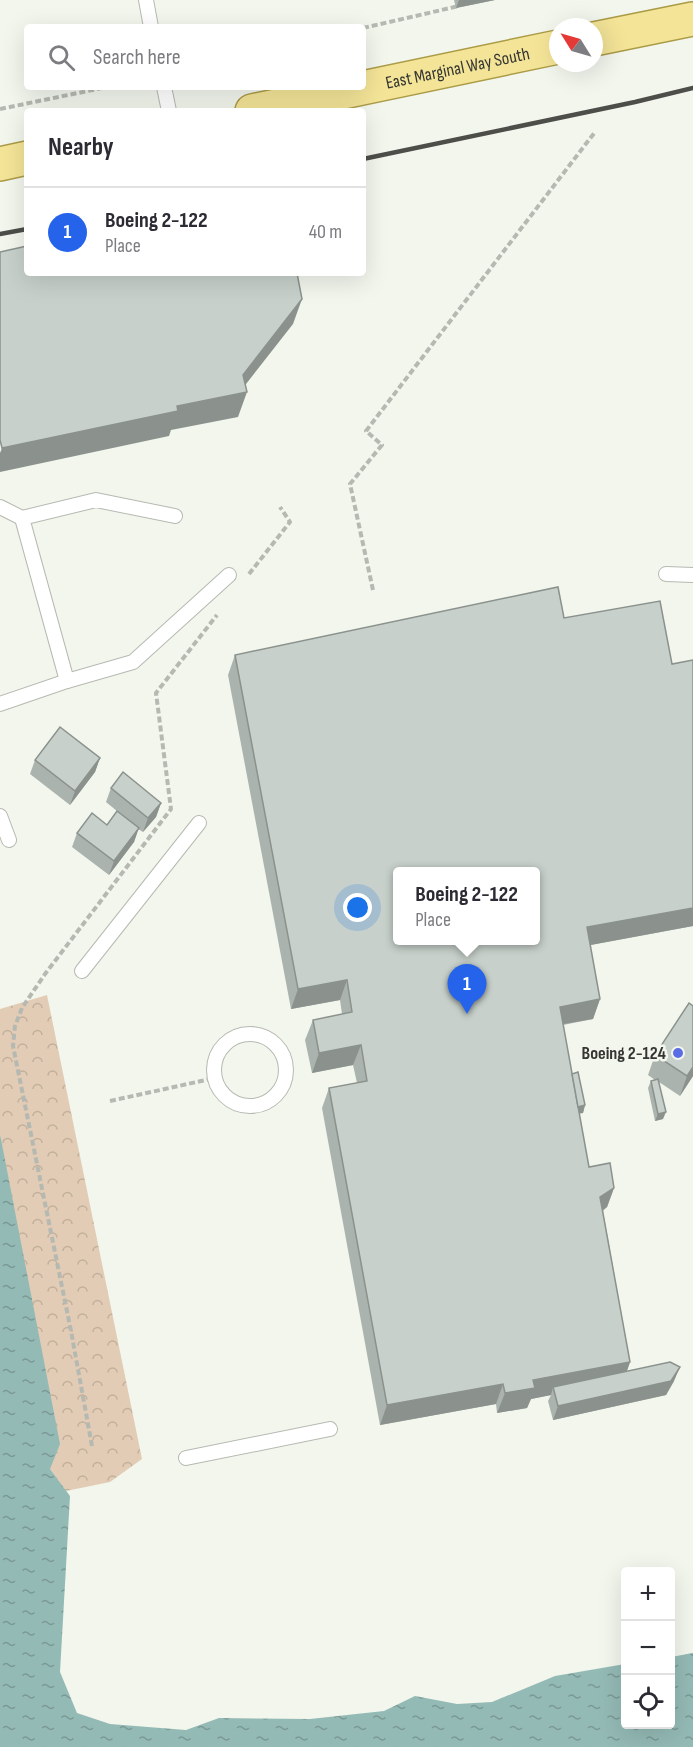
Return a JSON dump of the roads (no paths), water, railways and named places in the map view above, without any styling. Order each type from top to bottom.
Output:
[{"type":"main road","points":[[603,37],[693,19]]},
{"type":"main road","name":"East Marginal Way South","points":[[366,87],[549,48]]},
{"type":"main road","name":"East Marginal Way South","points":[[266,108],[351,90]]},
{"type":"main road","points":[[0,164],[24,159]]},
{"type":"lane","points":[[146,0],[150,24]]},
{"type":"lane","points":[[165,90],[168,108]]},
{"type":"lane","points":[[0,507],[22,518],[96,500],[175,516]]},
{"type":"lane","points":[[22,518],[67,681]]},
{"type":"lane","points":[[666,574],[693,575]]},
{"type":"lane","points":[[0,704],[133,662],[229,575]]},
{"type":"lane","points":[[0,816],[9,840]]},
{"type":"lane","points":[[82,971],[199,823]]},
{"type":"lane","points":[[241,1035],[264,1036],[281,1052],[285,1063],[286,1075],[282,1086],[266,1102],[254,1106],[231,1101],[222,1093],[215,1078],[216,1058],[221,1048],[230,1040],[241,1035]]},
{"type":"lane","points":[[186,1458],[330,1429]]},
{"type":"water","points":[[0,1134],[60,1444],[50,1469],[70,1496],[60,1672],[77,1713],[110,1724],[186,1730],[219,1718],[310,1719],[384,1711],[415,1696],[457,1704],[492,1702],[555,1676],[621,1665],[621,1729],[675,1729],[675,1656],[693,1653],[693,1747],[0,1747]]},
{"type":"railway","points":[[366,158],[693,88]]},
{"type":"railway","points":[[0,234],[24,230]]},
{"type":"place","name":"Boeing 2-122","points":[[467,1014]]},
{"type":"place","name":"Boeing 2-124","points":[[678,1053]]}]
